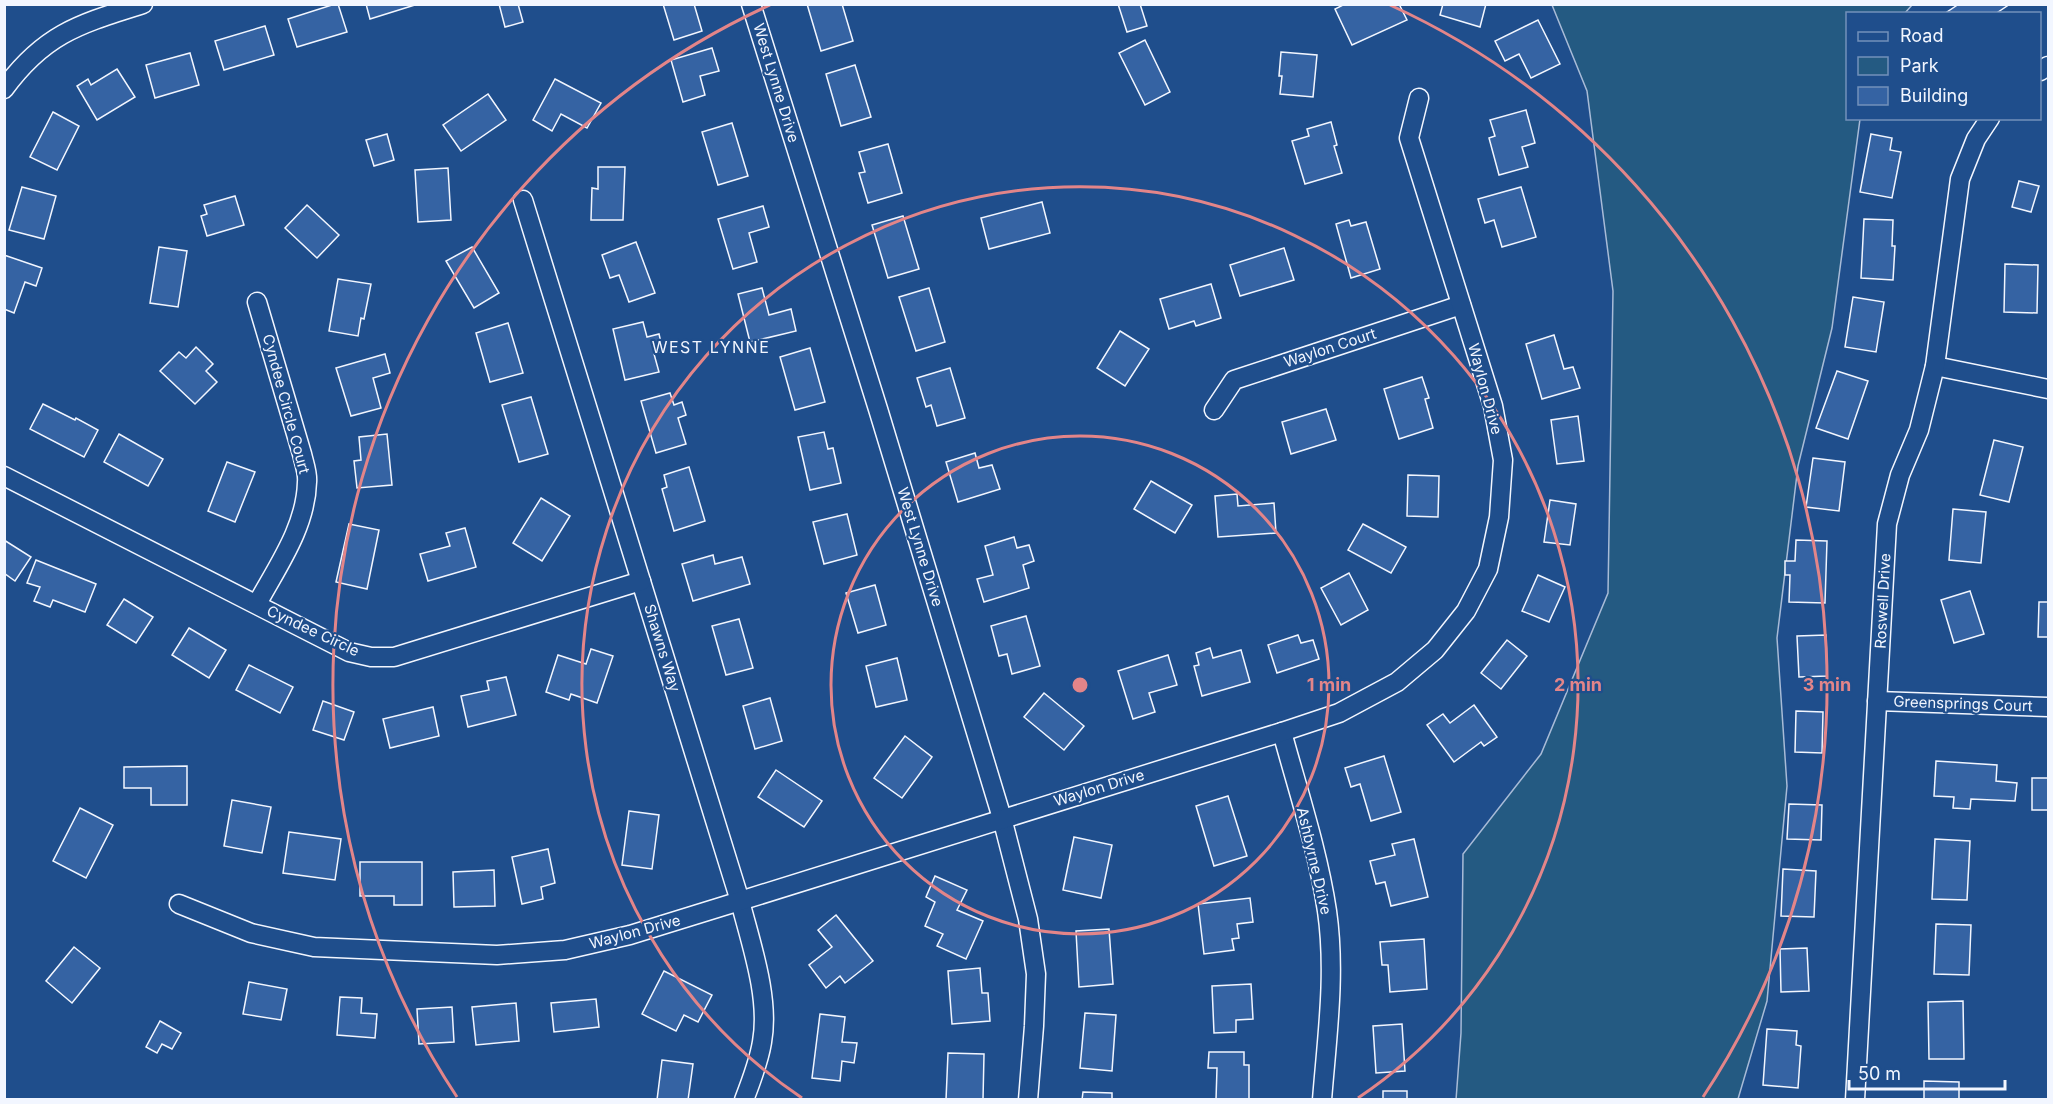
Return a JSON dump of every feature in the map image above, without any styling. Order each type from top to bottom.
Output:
[{"type":"street","name":"West Lynne Drive","points":[[752,4],[1002,818],[1028,919],[1036,974],[1028,1100]]},
{"type":"street","points":[[4,89],[20,67],[47,43],[75,27],[138,5]]},
{"type":"street","name":"Waylon Drive","points":[[179,904],[251,933],[314,948],[497,955],[565,950],[630,935],[1282,732],[1339,713],[1397,682],[1435,650],[1466,612],[1488,569],[1499,517],[1503,460],[1493,406],[1409,138],[1419,98]]},
{"type":"street","name":"Roswell Drive","points":[[1855,1100],[1887,524],[1900,475],[1919,430],[1935,366],[1960,179],[1976,139],[1989,120]]},
{"type":"street","name":"Shawns Way","points":[[523,200],[740,901],[757,965],[763,1003],[763,1041],[744,1100]]},
{"type":"street","name":"Cyndee Circle Court","points":[[257,302],[308,480],[304,505],[294,535],[257,604]]},
{"type":"street","name":"Waylon Court","points":[[1214,410],[1234,380],[1461,305]]},
{"type":"street","points":[[1935,366],[2049,389]]},
{"type":"street","name":"Cyndee Circle","points":[[4,476],[349,652],[371,657],[394,657],[641,580]]},
{"type":"street","name":"Greensprings Court","points":[[1877,701],[2049,707]]},
{"type":"street","name":"Ashbyrne Drive","points":[[1282,732],[1317,864],[1327,912],[1330,963],[1329,1009],[1322,1100]]},
{"type":"green space","points":[[1552,5],[1912,5],[1906,12],[1846,12],[1846,120],[1860,120],[1832,328],[1798,466],[1777,638],[1787,786],[1767,1001],[1738,1099],[1456,1100],[1461,1033],[1463,854],[1541,754],[1608,593],[1613,291],[1587,91]]},
{"type":"building","points":[[338,4],[347,32],[297,47],[288,19]]},
{"type":"building","points":[[366,4],[418,4],[370,19]]},
{"type":"building","points":[[499,4],[518,4],[523,22],[505,27]]},
{"type":"building","points":[[663,4],[694,4],[702,31],[674,40]]},
{"type":"building","points":[[807,4],[842,4],[853,41],[821,51]]},
{"type":"building","points":[[1118,4],[1140,4],[1147,26],[1127,32]]},
{"type":"building","points":[[1345,4],[1399,4],[1407,20],[1352,45],[1335,9]]},
{"type":"building","points":[[1443,4],[1486,4],[1480,27],[1440,15]]},
{"type":"building","points":[[1959,4],[2010,4],[1998,12],[1947,12]]},
{"type":"building","points":[[1538,20],[1560,64],[1531,78],[1519,54],[1505,61],[1495,41]]},
{"type":"building","points":[[265,26],[274,55],[224,70],[215,41]]},
{"type":"building","points":[[1145,40],[1170,92],[1145,105],[1119,53]]},
{"type":"building","points":[[712,48],[719,71],[700,76],[705,95],[683,102],[671,60]]},
{"type":"building","points":[[1281,52],[1317,55],[1313,97],[1280,94]]},
{"type":"building","points":[[190,53],[199,85],[155,98],[146,65]]},
{"type":"building","points":[[855,65],[871,117],[841,126],[826,74]]},
{"type":"building","points":[[117,69],[135,97],[97,120],[77,86],[88,79],[91,85]]},
{"type":"building","points":[[555,79],[601,103],[587,128],[561,114],[552,131],[533,120]]},
{"type":"building","points":[[488,94],[506,120],[461,151],[443,125]]},
{"type":"building","points":[[1526,110],[1535,143],[1522,147],[1528,167],[1499,175],[1489,138],[1495,136],[1490,120]]},
{"type":"building","points":[[53,112],[79,126],[57,170],[30,157]]},
{"type":"building","points":[[1331,122],[1337,145],[1334,146],[1342,173],[1305,184],[1292,141],[1309,136],[1307,129]]},
{"type":"building","points":[[732,123],[748,176],[718,185],[702,132]]},
{"type":"building","points":[[387,134],[394,160],[374,166],[366,140]]},
{"type":"building","points":[[1871,134],[1892,138],[1890,150],[1901,152],[1892,198],[1860,192]]},
{"type":"building","points":[[888,144],[902,193],[868,203],[859,173],[865,172],[859,152]]},
{"type":"building","points":[[598,167],[625,167],[623,220],[591,220],[592,188],[598,189]]},
{"type":"building","points":[[448,168],[451,220],[418,222],[415,170]]},
{"type":"building","points":[[2019,181],[2039,186],[2031,212],[2012,207]]},
{"type":"building","points":[[22,187],[56,196],[44,239],[9,230]]},
{"type":"building","points":[[1521,187],[1536,237],[1502,247],[1494,220],[1485,223],[1478,199]]},
{"type":"building","points":[[235,196],[244,225],[207,236],[201,216],[207,214],[204,205]]},
{"type":"building","points":[[1042,202],[1050,233],[989,249],[981,218]]},
{"type":"building","points":[[307,205],[339,235],[317,258],[285,228]]},
{"type":"building","points":[[763,206],[769,227],[749,233],[757,262],[733,269],[718,219]]},
{"type":"building","points":[[903,216],[919,269],[888,278],[872,225]]},
{"type":"building","points":[[1864,219],[1893,220],[1892,246],[1895,246],[1893,280],[1861,278]]},
{"type":"building","points":[[1349,220],[1351,226],[1366,222],[1380,269],[1351,278],[1336,224]]},
{"type":"building","points":[[636,242],[655,293],[629,302],[619,275],[610,278],[602,255]]},
{"type":"building","points":[[159,247],[187,251],[178,307],[150,303]]},
{"type":"building","points":[[472,247],[499,293],[474,308],[446,261]]},
{"type":"building","points":[[1284,248],[1294,280],[1240,296],[1230,265]]},
{"type":"building","points":[[4,255],[42,268],[36,286],[25,282],[14,313],[4,309]]},
{"type":"building","points":[[2005,264],[2038,265],[2037,313],[2004,312]]},
{"type":"building","points":[[338,279],[371,284],[358,336],[329,331]]},
{"type":"building","points":[[1211,284],[1221,318],[1196,326],[1194,321],[1169,329],[1160,299]]},
{"type":"building","points":[[762,288],[769,315],[791,309],[796,331],[750,342],[738,294]]},
{"type":"building","points":[[929,288],[945,342],[916,351],[899,297]]},
{"type":"building","points":[[1853,297],[1884,302],[1876,352],[1845,347]]},
{"type":"building","points":[[643,322],[647,337],[659,334],[663,351],[654,354],[659,372],[625,380],[613,329]]},
{"type":"building","points":[[508,323],[523,373],[490,382],[476,333]]},
{"type":"building","points":[[1120,331],[1149,349],[1125,386],[1097,368]]},
{"type":"building","points":[[1554,335],[1564,369],[1573,367],[1580,388],[1542,399],[1526,344]]},
{"type":"building","points":[[196,347],[213,364],[206,371],[217,382],[195,404],[160,371],[179,352],[186,358]]},
{"type":"building","points":[[810,348],[825,402],[795,410],[780,357]]},
{"type":"building","points":[[385,354],[390,373],[373,378],[381,408],[351,416],[336,368]]},
{"type":"building","points":[[950,368],[965,418],[937,426],[931,405],[926,407],[917,378]]},
{"type":"building","points":[[1837,371],[1868,381],[1848,439],[1816,428]]},
{"type":"building","points":[[1422,377],[1429,398],[1425,399],[1433,428],[1399,439],[1384,389]]},
{"type":"building","points":[[670,393],[674,405],[682,402],[686,415],[678,418],[686,444],[656,453],[641,401]]},
{"type":"building","points":[[531,397],[548,454],[519,462],[502,405]]},
{"type":"building","points":[[43,404],[98,430],[84,457],[30,429]]},
{"type":"building","points":[[1326,409],[1336,440],[1291,454],[1282,422]]},
{"type":"building","points":[[1578,416],[1584,461],[1557,464],[1551,420]]},
{"type":"building","points":[[824,432],[828,449],[833,448],[841,483],[810,490],[798,437]]},
{"type":"building","points":[[119,434],[163,459],[148,486],[104,462]]},
{"type":"building","points":[[387,434],[392,485],[357,488],[354,461],[361,460],[359,437]]},
{"type":"building","points":[[1994,440],[2023,447],[2009,502],[1980,495]]},
{"type":"building","points":[[975,453],[979,468],[992,465],[1000,489],[958,502],[946,462]]},
{"type":"building","points":[[1813,458],[1845,462],[1839,511],[1806,507]]},
{"type":"building","points":[[227,462],[255,472],[235,522],[208,511]]},
{"type":"building","points":[[689,467],[705,521],[674,531],[662,489],[667,487],[664,475]]},
{"type":"building","points":[[1408,475],[1439,476],[1438,517],[1407,516]]},
{"type":"building","points":[[1151,481],[1192,505],[1175,533],[1134,509]]},
{"type":"building","points":[[1237,494],[1238,506],[1274,503],[1276,533],[1218,537],[1215,496]]},
{"type":"building","points":[[541,498],[570,516],[542,561],[513,543]]},
{"type":"building","points":[[1550,500],[1576,504],[1570,545],[1544,542]]},
{"type":"building","points":[[1953,509],[1986,512],[1981,563],[1949,560]]},
{"type":"building","points":[[847,514],[857,555],[824,564],[813,522]]},
{"type":"building","points":[[349,524],[379,530],[367,589],[336,582]]},
{"type":"building","points":[[1363,524],[1406,547],[1391,573],[1348,550]]},
{"type":"building","points":[[465,528],[476,567],[428,581],[420,554],[450,546],[446,533]]},
{"type":"building","points":[[1014,537],[1017,548],[1029,545],[1034,561],[1023,565],[1029,588],[984,602],[977,579],[993,575],[985,546]]},
{"type":"building","points":[[4,540],[31,557],[15,581],[4,573]]},
{"type":"building","points":[[1796,540],[1827,541],[1825,603],[1789,602],[1790,575],[1785,575],[1785,561],[1795,561]]},
{"type":"building","points":[[713,555],[715,564],[742,557],[750,584],[693,601],[682,564]]},
{"type":"building","points":[[36,560],[96,584],[85,612],[53,600],[50,607],[34,601],[40,587],[27,583]]},
{"type":"building","points":[[1349,573],[1368,610],[1341,625],[1321,588]]},
{"type":"building","points":[[1538,575],[1565,587],[1549,622],[1522,611]]},
{"type":"building","points":[[875,585],[886,625],[858,633],[846,593]]},
{"type":"building","points":[[1970,591],[1984,634],[1954,643],[1941,600]]},
{"type":"building","points":[[124,599],[153,617],[136,643],[107,625]]},
{"type":"building","points":[[2039,602],[2048,602],[2048,637],[2038,637]]},
{"type":"building","points":[[1026,616],[1040,666],[1012,674],[1007,654],[999,656],[991,626]]},
{"type":"building","points":[[739,619],[753,668],[726,675],[712,626]]},
{"type":"building","points":[[189,628],[226,650],[209,678],[172,655]]},
{"type":"building","points":[[1298,635],[1301,643],[1313,640],[1319,659],[1277,673],[1268,645]]},
{"type":"building","points":[[1826,635],[1827,676],[1799,677],[1797,636]]},
{"type":"building","points":[[1507,640],[1527,656],[1501,689],[1481,673]]},
{"type":"building","points":[[1210,648],[1213,658],[1241,650],[1250,682],[1202,696],[1194,666],[1199,665],[1196,653]]},
{"type":"building","points":[[591,649],[613,656],[597,703],[571,694],[569,700],[546,692],[558,655],[586,664]]},
{"type":"building","points":[[1168,655],[1177,685],[1149,693],[1155,712],[1133,719],[1118,671]]},
{"type":"building","points":[[897,658],[907,700],[876,707],[866,666]]},
{"type":"building","points":[[249,665],[293,687],[280,713],[236,690]]},
{"type":"building","points":[[506,677],[516,715],[468,727],[461,696],[489,690],[487,681]]},
{"type":"building","points":[[1044,693],[1084,726],[1064,750],[1024,717]]},
{"type":"building","points":[[770,698],[782,741],[755,749],[743,706]]},
{"type":"building","points":[[323,701],[354,712],[344,740],[313,730]]},
{"type":"building","points":[[1474,705],[1497,737],[1484,746],[1481,742],[1454,762],[1427,725],[1443,714],[1450,723]]},
{"type":"building","points":[[433,707],[439,736],[390,748],[383,719]]},
{"type":"building","points":[[1796,711],[1823,712],[1822,753],[1795,752]]},
{"type":"building","points":[[905,736],[932,757],[902,798],[874,778]]},
{"type":"building","points":[[1384,756],[1401,812],[1371,821],[1360,784],[1351,787],[1345,768]]},
{"type":"building","points":[[1936,761],[1997,765],[1996,781],[2017,783],[2015,801],[1971,799],[1970,809],[1953,808],[1954,797],[1934,796]]},
{"type":"building","points":[[187,766],[187,805],[151,805],[151,788],[124,788],[124,767]]},
{"type":"building","points":[[776,770],[822,801],[804,827],[758,797]]},
{"type":"building","points":[[2032,778],[2048,778],[2048,810],[2032,810]]},
{"type":"building","points":[[1228,796],[1247,856],[1214,866],[1196,806]]},
{"type":"building","points":[[232,800],[271,807],[262,853],[224,846]]},
{"type":"building","points":[[1789,804],[1822,805],[1821,840],[1787,839]]},
{"type":"building","points":[[80,808],[113,825],[86,878],[53,861]]},
{"type":"building","points":[[629,811],[659,815],[652,869],[622,865]]},
{"type":"building","points":[[289,832],[341,839],[335,880],[283,873]]},
{"type":"building","points":[[1074,837],[1112,845],[1101,898],[1063,890]]},
{"type":"building","points":[[1414,839],[1428,897],[1391,906],[1385,882],[1376,884],[1370,861],[1395,855],[1392,844]]},
{"type":"building","points":[[1935,839],[1970,841],[1967,900],[1932,899]]},
{"type":"building","points":[[548,849],[555,883],[541,887],[543,899],[522,904],[512,857]]},
{"type":"building","points":[[360,862],[422,862],[422,905],[394,905],[394,896],[360,896]]},
{"type":"building","points":[[1783,869],[1816,871],[1814,917],[1781,916]]},
{"type":"building","points":[[494,870],[495,906],[454,907],[453,872]]},
{"type":"building","points":[[935,876],[967,890],[957,910],[983,921],[966,959],[937,946],[943,934],[925,926],[935,902],[926,897]]},
{"type":"building","points":[[1250,898],[1253,922],[1237,924],[1239,938],[1232,939],[1234,950],[1204,954],[1198,904]]},
{"type":"building","points":[[836,915],[873,961],[845,983],[840,976],[826,988],[809,965],[832,947],[818,930]]},
{"type":"building","points":[[1936,924],[1971,925],[1969,975],[1934,974]]},
{"type":"building","points":[[1109,929],[1113,984],[1079,987],[1076,931]]},
{"type":"building","points":[[1424,939],[1427,989],[1390,992],[1388,965],[1382,965],[1380,942]]},
{"type":"building","points":[[74,947],[100,968],[72,1003],[46,981]]},
{"type":"building","points":[[1807,948],[1809,991],[1781,992],[1780,949]]},
{"type":"building","points":[[980,968],[982,993],[988,993],[990,1021],[952,1024],[948,971]]},
{"type":"building","points":[[664,971],[712,995],[698,1022],[684,1015],[676,1031],[642,1014]]},
{"type":"building","points":[[249,982],[287,989],[281,1020],[243,1014]]},
{"type":"building","points":[[1251,984],[1253,1019],[1236,1020],[1236,1032],[1214,1033],[1212,986]]},
{"type":"building","points":[[340,997],[362,998],[361,1013],[377,1014],[375,1038],[337,1035]]},
{"type":"building","points":[[596,999],[599,1027],[554,1032],[551,1003]]},
{"type":"building","points":[[1963,1001],[1964,1059],[1929,1059],[1928,1002]]},
{"type":"building","points":[[516,1003],[519,1041],[476,1045],[472,1007]]},
{"type":"building","points":[[452,1007],[454,1042],[419,1044],[417,1009]]},
{"type":"building","points":[[1085,1013],[1116,1015],[1112,1071],[1080,1068]]},
{"type":"building","points":[[820,1014],[845,1017],[842,1042],[857,1043],[854,1063],[842,1061],[840,1081],[812,1078]]},
{"type":"building","points":[[160,1021],[181,1033],[172,1049],[162,1044],[157,1053],[146,1047]]},
{"type":"building","points":[[1402,1024],[1405,1071],[1376,1073],[1373,1026]]},
{"type":"building","points":[[1767,1029],[1797,1031],[1796,1045],[1801,1046],[1798,1088],[1763,1085]]},
{"type":"building","points":[[1209,1052],[1244,1052],[1244,1065],[1249,1065],[1249,1100],[1216,1100],[1217,1068],[1208,1068]]},
{"type":"building","points":[[948,1053],[984,1054],[983,1100],[946,1100]]},
{"type":"building","points":[[662,1060],[693,1064],[688,1100],[657,1100]]},
{"type":"building","points":[[1924,1081],[1959,1082],[1959,1100],[1924,1100]]},
{"type":"building","points":[[1383,1091],[1407,1091],[1407,1100],[1383,1100]]},
{"type":"building","points":[[1083,1092],[1112,1093],[1112,1100],[1082,1100]]},
{"type":"district","name":"WEST LYNNE","points":[[711,347]]}]
